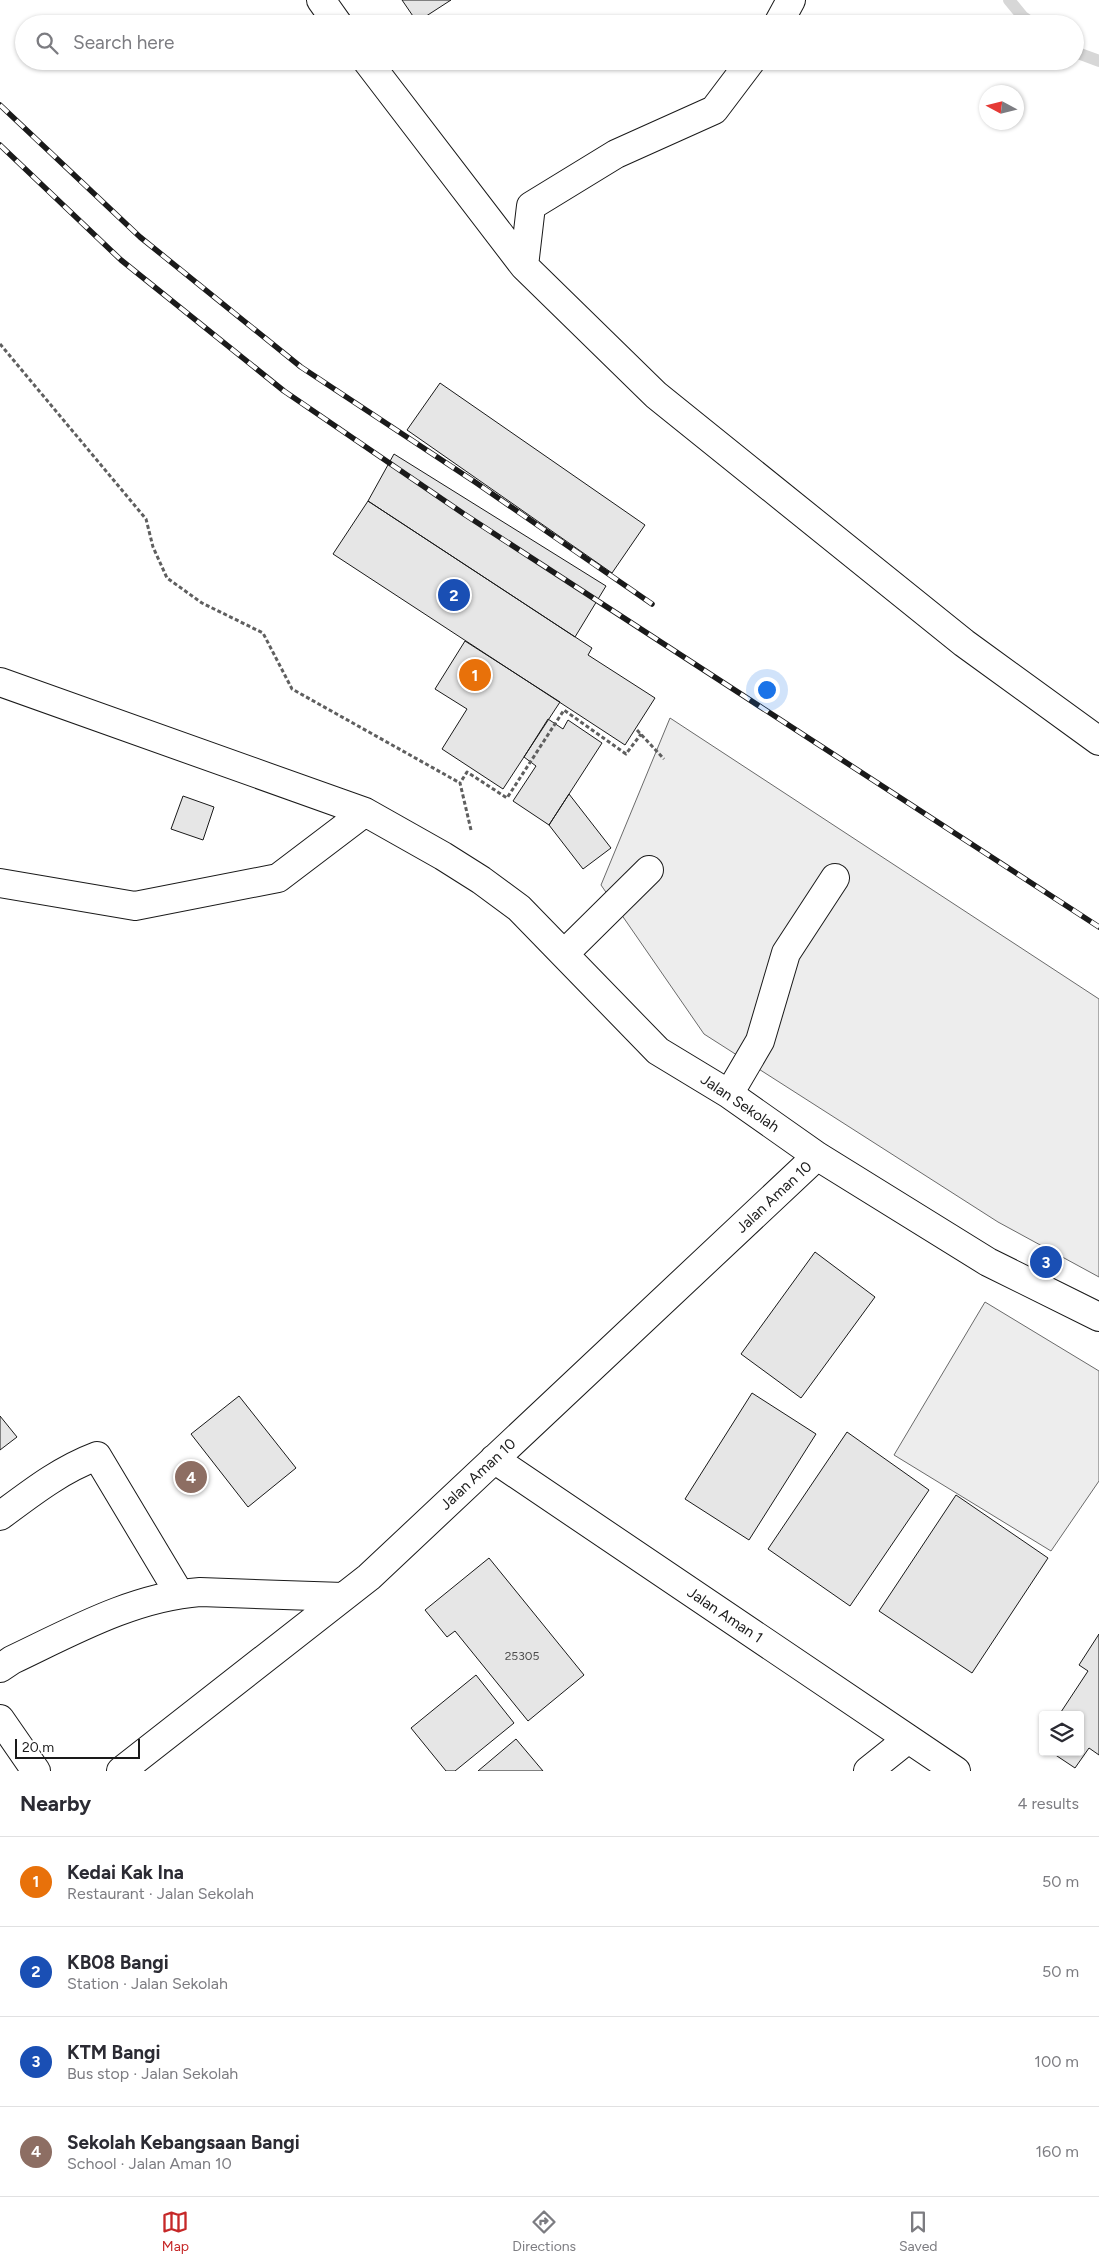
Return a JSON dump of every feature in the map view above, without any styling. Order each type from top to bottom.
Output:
[{"type":"street","points":[[321,0],[332,15]]},
{"type":"street","points":[[783,15],[791,0]]},
{"type":"street","points":[[374,70],[524,266],[656,395],[964,643],[1099,741]]},
{"type":"street","points":[[524,266],[531,206],[616,154],[714,110],[744,70]]},
{"type":"street","name":"Jalan Sekolah","points":[[0,682],[365,812],[417,840],[481,880],[519,908],[658,1051],[729,1094],[817,1156],[988,1262],[1099,1317]]},
{"type":"street","points":[[0,884],[135,906],[269,880],[278,878],[365,812]]},
{"type":"street","points":[[564,954],[649,870]]},
{"type":"street","points":[[729,1094],[760,1042],[786,953],[834,878]]},
{"type":"street","name":"Jalan Aman 10","points":[[122,1771],[369,1577],[817,1156]]},
{"type":"street","points":[[0,1516],[42,1485],[77,1464],[96,1456],[179,1593]]},
{"type":"street","name":"Jalan Aman 1","points":[[494,1459],[956,1771]]},
{"type":"street","points":[[0,1668],[12,1660],[115,1612],[179,1593],[200,1592],[343,1597]]},
{"type":"street","points":[[0,1719],[36,1771]]},
{"type":"street","points":[[868,1771],[908,1739]]},
{"type":"path","points":[[0,344],[146,519],[152,547],[168,578],[202,603],[263,633],[292,689],[460,784]]},
{"type":"path","points":[[481,880],[460,784],[467,772],[507,798],[564,710],[626,754],[641,734]]},
{"type":"path","points":[[637,730],[664,759]]},
{"type":"shaded area","points":[[670,718],[1099,999],[1099,1277],[998,1222],[704,1034],[601,885]]},
{"type":"shaded area","points":[[985,1302],[1099,1371],[1099,1481],[1051,1551],[894,1455]]},
{"type":"building","points":[[402,0],[451,0],[428,15],[412,15]]},
{"type":"building","points":[[440,383],[645,525],[612,573],[407,430]]},
{"type":"building","points":[[394,454],[606,586],[575,637],[368,501]]},
{"type":"building","points":[[368,501],[592,648],[588,655],[655,698],[625,745],[333,554]]},
{"type":"building","points":[[465,641],[560,702],[503,789],[442,749],[467,709],[435,689]]},
{"type":"building","points":[[548,719],[563,729],[568,720],[602,743],[549,825],[513,801],[536,766],[524,757]]},
{"type":"building","points":[[569,794],[611,848],[583,869],[549,825]]},
{"type":"building","points":[[183,796],[214,807],[203,840],[171,829]]},
{"type":"building","points":[[815,1252],[875,1297],[801,1398],[741,1354]]},
{"type":"building","points":[[752,1393],[816,1434],[749,1540],[685,1499]]},
{"type":"building","points":[[239,1396],[296,1468],[248,1507],[191,1434]]},
{"type":"building","points":[[0,1416],[17,1437],[0,1450]]},
{"type":"building","points":[[847,1432],[929,1490],[850,1606],[768,1549]]},
{"type":"building","points":[[956,1495],[1048,1558],[972,1673],[879,1611]]},
{"type":"building","points":[[489,1558],[584,1675],[528,1721],[455,1631],[447,1637],[425,1610]]},
{"type":"building","points":[[1099,1634],[1099,1755],[1089,1748],[1084,1755],[1084,1711],[1062,1711],[1088,1671],[1079,1665]]},
{"type":"building","points":[[476,1675],[514,1723],[455,1771],[446,1771],[411,1728]]},
{"type":"building","points":[[516,1739],[543,1771],[478,1771]]},
{"type":"building","points":[[1057,1756],[1083,1756],[1075,1768]]},
{"type":"waterway","points":[[1009,0],[1021,15]]},
{"type":"waterway","points":[[1084,55],[1099,61]]},
{"type":"railway","points":[[0,105],[140,237],[301,367],[475,482],[652,604]]},
{"type":"railway","points":[[0,145],[121,260],[284,391],[464,514],[1099,927]]},
{"type":"place","name":"KB08 Bangi","points":[[454,595]]},
{"type":"place","name":"Kedai Kak Ina","points":[[475,675]]},
{"type":"place","name":"KTM Bangi","points":[[1046,1262]]},
{"type":"place","name":"Sekolah Kebangsaan Bangi","points":[[191,1477]]}]
